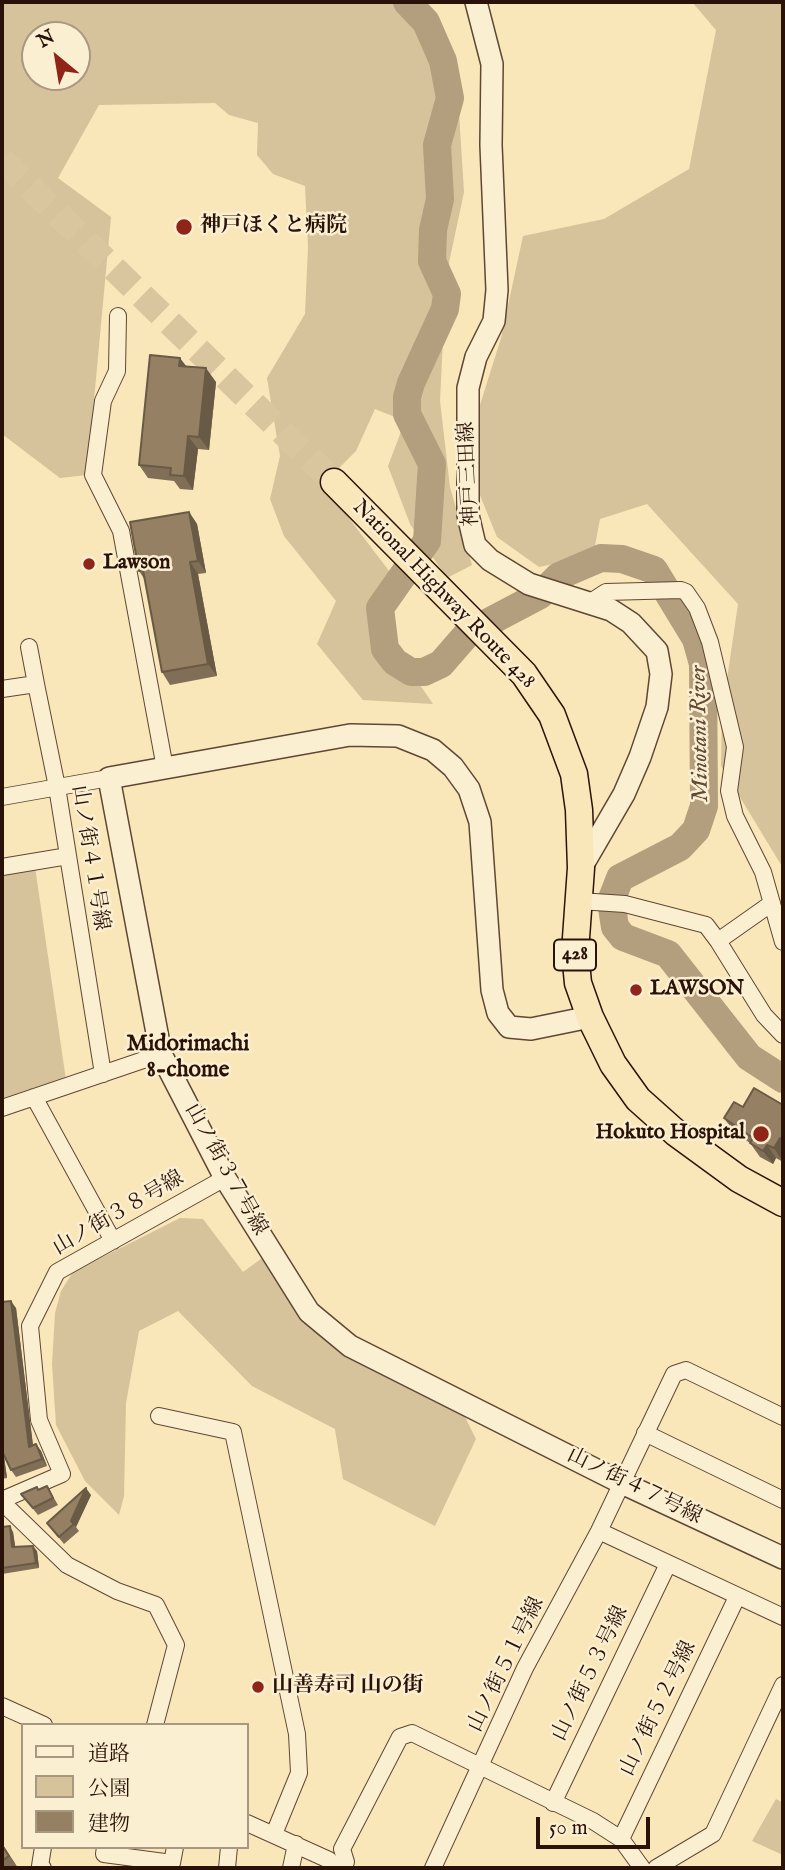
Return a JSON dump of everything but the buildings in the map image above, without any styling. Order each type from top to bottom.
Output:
[{"type":"highway","name":"National Highway Route 428","points":[[334,482],[524,674],[552,715],[574,774],[581,867],[588,902],[575,952],[578,983],[590,1017],[613,1064],[638,1099],[710,1159],[783,1203]]},
{"type":"street","name":"神戸三田線","points":[[477,2],[492,64],[491,145],[497,290],[494,321],[476,357],[468,388],[468,515],[475,544],[490,560],[529,584],[611,610],[646,635],[657,651],[661,674],[657,707],[640,757],[624,794],[581,867]]},
{"type":"street","points":[[118,316],[117,371],[103,401],[93,475],[121,531],[166,768]]},
{"type":"street","points":[[589,603],[606,593],[681,590],[686,592],[696,608],[710,642],[735,747],[729,791],[735,816],[763,872],[783,943]]},
{"type":"street","name":"山ノ街４１号線","points":[[29,647],[57,787],[103,1074]]},
{"type":"street","points":[[2,689],[36,684]]},
{"type":"street","points":[[2,797],[350,735],[398,736],[433,750],[453,767],[469,789],[480,822],[492,990],[498,1013],[509,1027],[531,1029],[590,1017]]},
{"type":"street","name":"山ノ街３７号線","points":[[109,778],[162,1054],[225,1178],[309,1312],[331,1333],[350,1346],[486,1415]]},
{"type":"street","points":[[2,867],[68,856]]},
{"type":"street","points":[[588,902],[625,904],[706,925],[764,1015],[783,1035]]},
{"type":"street","points":[[718,941],[772,904]]},
{"type":"street","points":[[2,1108],[162,1054]]},
{"type":"street","points":[[34,1097],[113,1241]]},
{"type":"street","name":"山ノ街３８号線","points":[[2,1501],[62,1474],[39,1420],[30,1326],[57,1272],[225,1178]]},
{"type":"street","name":"山ノ街５１号線","points":[[433,1868],[526,1668],[598,1531],[674,1374],[686,1370],[783,1418]]},
{"type":"street","name":"山ノ街４７号線","points":[[486,1415],[783,1558]]},
{"type":"street","points":[[159,1416],[233,1432],[297,1734],[299,1773],[274,1834]]},
{"type":"street","points":[[645,1433],[783,1500]]},
{"type":"street","points":[[2,1501],[67,1565],[117,1591],[156,1605],[176,1645],[156,1723]]},
{"type":"street","points":[[598,1531],[783,1617]]},
{"type":"street","name":"山ノ街５３号線","points":[[553,1803],[668,1564]]},
{"type":"street","name":"山ノ街５２号線","points":[[621,1839],[737,1597]]},
{"type":"street","points":[[656,1868],[713,1833],[781,1696]]},
{"type":"street","points":[[2,1706],[40,1723]]},
{"type":"street","points":[[248,1823],[342,1866],[342,1849],[400,1737],[412,1733],[593,1821],[621,1839],[642,1868]]},
{"type":"street","points":[[291,1868],[296,1844]]},
{"type":"street","points":[[43,1849],[40,1866],[43,1868]]},
{"type":"street","points":[[105,1849],[104,1854],[172,1863],[175,1849]]},
{"type":"street","points":[[227,1868],[229,1849]]},
{"type":"green space","points":[[2,2],[397,2],[415,23],[458,97],[464,192],[446,277],[440,401],[450,487],[472,565],[447,578],[410,524],[388,466],[405,421],[375,409],[356,451],[323,484],[402,588],[375,619],[433,704],[363,700],[317,644],[336,601],[284,536],[270,499],[280,456],[267,378],[305,314],[308,247],[305,186],[273,174],[257,155],[258,123],[229,115],[215,103],[99,105],[58,178],[111,217],[87,475],[60,478],[2,434]]},
{"type":"green space","points":[[692,2],[783,2],[783,868],[721,766],[722,714],[738,604],[647,504],[600,519],[593,556],[539,567],[497,537],[464,456],[501,338],[523,236],[604,219],[689,169],[716,30]]},
{"type":"green space","points":[[35,867],[66,1080],[2,1101],[2,874]]},
{"type":"green space","points":[[180,1218],[203,1219],[243,1272],[265,1256],[313,1322],[461,1409],[476,1439],[435,1526],[343,1479],[335,1429],[252,1386],[178,1311],[139,1331],[126,1403],[124,1496],[119,1515],[85,1481],[56,1425],[52,1364],[55,1313],[61,1291],[73,1272]]},
{"type":"green space","points":[[776,1799],[783,1803],[783,1855],[752,1841]]},
{"type":"waterway","name":"Minotani River","points":[[407,2],[426,22],[443,61],[450,98],[437,145],[440,199],[433,230],[432,261],[447,294],[445,309],[407,397],[407,414],[432,464],[427,541],[380,608],[385,649],[395,662],[411,672],[424,672],[441,664],[468,633],[540,595],[559,576],[601,558],[622,559],[654,570],[696,639],[703,664],[704,806],[696,830],[680,847],[620,878],[611,901],[615,927],[623,937],[668,954],[749,1057],[783,1079]]},
{"type":"tunnel","points":[[2,160],[334,482]]},
{"type":"place","name":"神戸ほくと病院","points":[[184,227]]},
{"type":"place","name":"Lawson","points":[[89,564]]},
{"type":"place","name":"LAWSON","points":[[636,990]]},
{"type":"place","name":"Hokuto Hospital","points":[[761,1134]]},
{"type":"place","name":"山善寿司 山の街","points":[[258,1687]]},
{"type":"district","name":"Midorimachi 8-chome","points":[[188,1058]]}]
